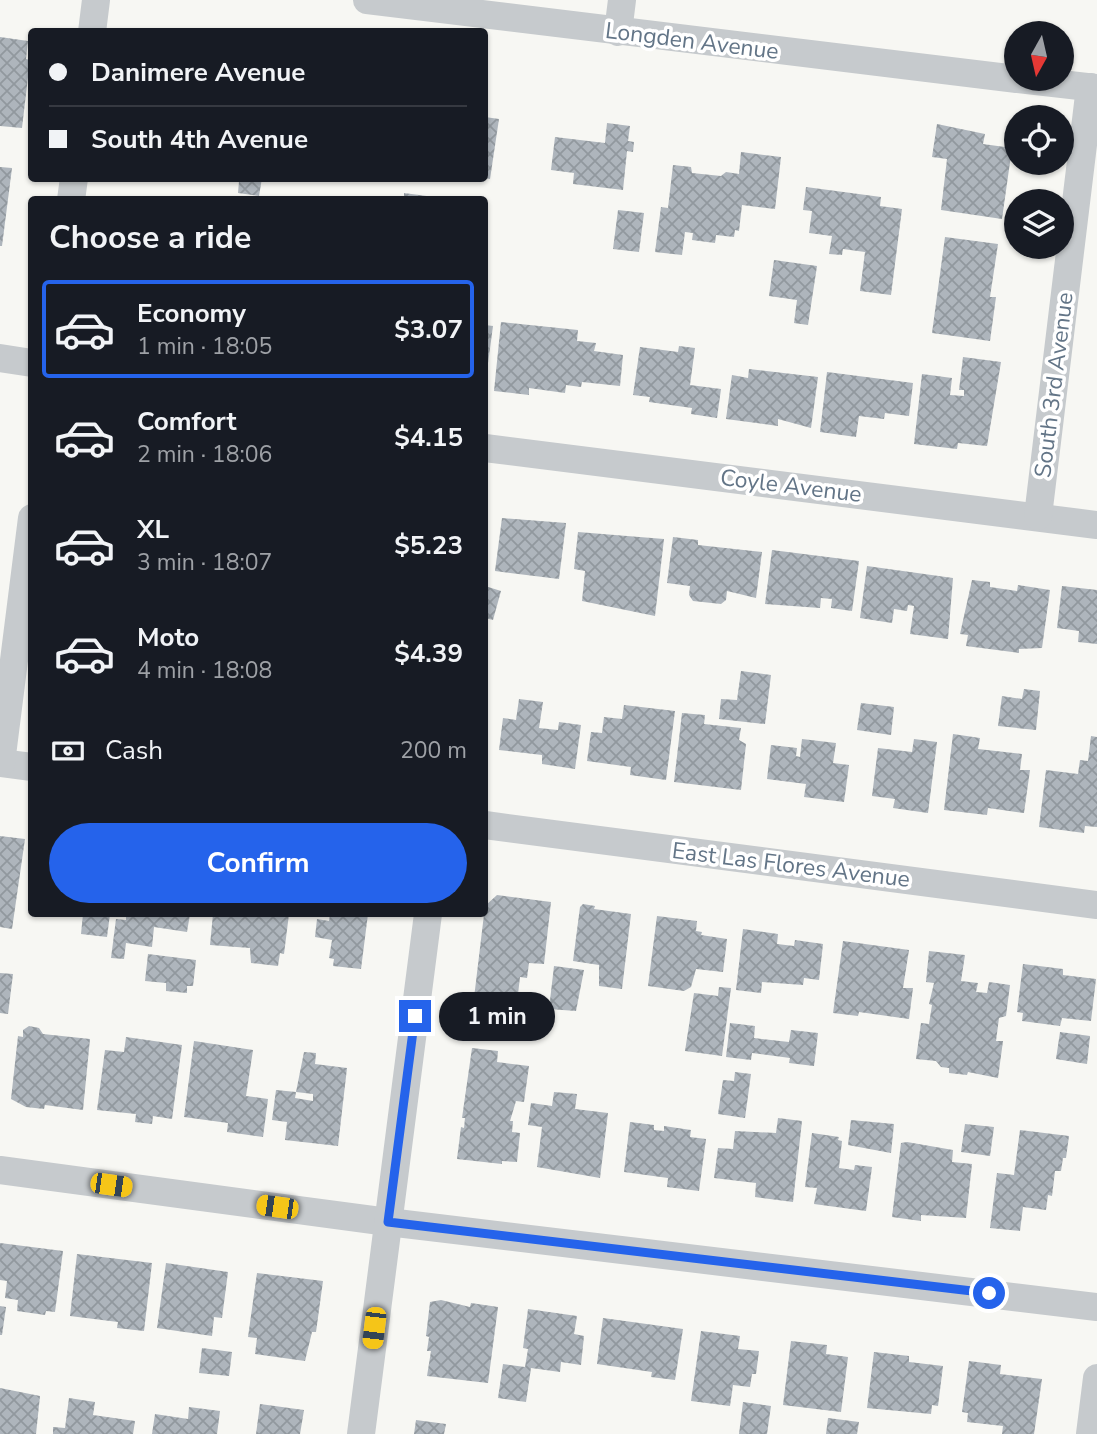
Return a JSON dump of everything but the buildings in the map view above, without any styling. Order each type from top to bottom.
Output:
[{"type":"street","points":[[92,28],[96,0]]},
{"type":"street","name":"Longden Avenue","points":[[367,0],[1004,77]]},
{"type":"street","points":[[618,32],[622,0]]},
{"type":"street","name":"Longden Avenue","points":[[1074,86],[1094,88]]},
{"type":"street","name":"South 3rd Avenue","points":[[1038,516],[1094,88]]},
{"type":"street","points":[[0,358],[28,362]]},
{"type":"street","name":"Coyle Avenue","points":[[488,449],[1097,525]]},
{"type":"street","points":[[28,550],[1,763],[28,766]]},
{"type":"street","name":"East Las Flores Avenue","points":[[488,825],[1097,905]]},
{"type":"street","points":[[361,1434],[428,917]]},
{"type":"street","points":[[0,1170],[388,1222],[1097,1307]]},
{"type":"street","points":[[1090,1434],[1097,1378]]},
{"type":"route","points":[[415,1016],[388,1222],[420,1223],[989,1293]]}]
